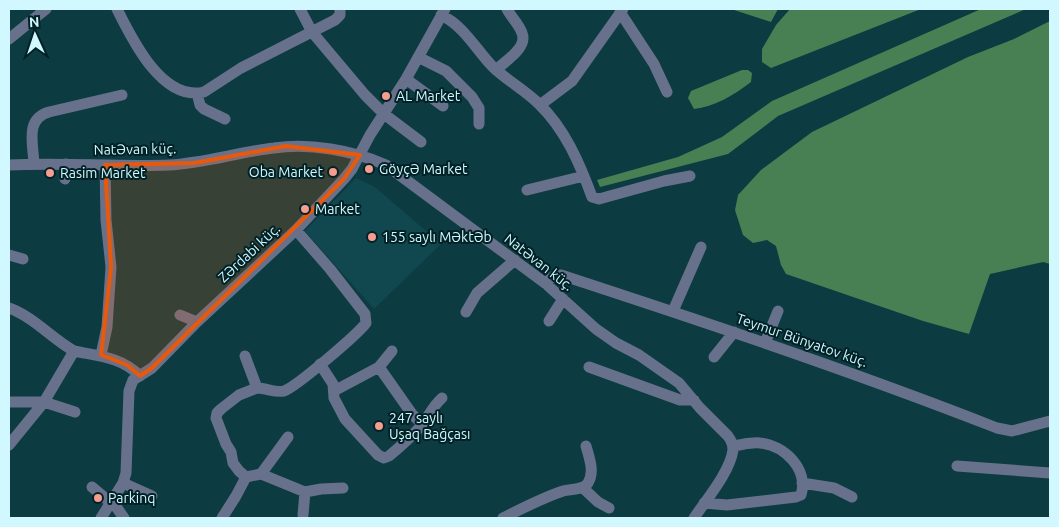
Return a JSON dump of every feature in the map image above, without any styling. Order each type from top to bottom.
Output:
[{"type":"street","points":[[9,39],[46,9]]},
{"type":"street","points":[[117,9],[135,43],[161,78],[177,89],[188,93],[204,92],[264,55],[335,20],[340,15],[340,9]]},
{"type":"street","points":[[300,9],[312,32],[365,95],[384,114],[421,142]]},
{"type":"street","points":[[496,70],[522,46],[522,33],[507,9]]},
{"type":"street","points":[[540,105],[572,81],[622,11],[654,64],[667,92]]},
{"type":"street","points":[[443,12],[458,25],[496,70],[540,105],[558,127],[571,147],[592,197],[599,199],[664,181],[690,176]]},
{"type":"street","name":"Zərdabi küç.","points":[[101,518],[123,483],[127,460],[128,391],[133,380],[152,368],[196,322],[296,230],[344,179],[360,155],[370,134],[406,79],[443,12]]},
{"type":"street","points":[[418,57],[446,71],[472,97],[479,108],[479,124]]},
{"type":"street","points":[[406,79],[443,106]]},
{"type":"street","points":[[197,93],[200,105],[204,109],[225,119]]},
{"type":"street","points":[[34,164],[32,128],[38,117],[49,112],[122,94]]},
{"type":"street","name":"Natəvan küç.","points":[[9,165],[148,165],[194,163],[286,146],[332,150],[360,155],[374,160],[393,169],[515,260],[616,343],[639,354],[679,383],[728,436],[733,446]]},
{"type":"street","points":[[65,180],[66,164]]},
{"type":"street","points":[[101,355],[107,327],[111,267],[106,220],[104,165]]},
{"type":"street","points":[[527,190],[584,176]]},
{"type":"street","points":[[296,230],[330,269],[367,318],[364,326],[320,364],[284,391],[257,388],[239,395],[221,409],[217,413],[216,418],[231,452],[233,463],[239,472],[246,477],[261,474],[305,492],[342,488]]},
{"type":"street","points":[[673,311],[701,247]]},
{"type":"street","points":[[9,255],[23,259]]},
{"type":"street","points":[[466,312],[478,293],[515,260]]},
{"type":"street","name":"Teymur Bünyatov küç.","points":[[545,284],[554,276],[561,275],[734,332],[997,428],[1012,431],[1050,422]]},
{"type":"street","points":[[549,321],[563,299]]},
{"type":"street","points":[[9,308],[25,315],[59,342],[74,351],[101,355],[127,365],[140,376]]},
{"type":"street","points":[[765,343],[778,311]]},
{"type":"street","points":[[180,315],[196,322]]},
{"type":"street","points":[[714,357],[734,332]]},
{"type":"street","points":[[9,446],[44,402],[74,351]]},
{"type":"street","points":[[334,391],[379,367],[392,351]]},
{"type":"street","points":[[245,356],[257,388]]},
{"type":"street","points":[[320,364],[333,384],[334,398],[345,419],[378,455],[384,458],[389,456],[422,424],[432,407],[442,398]]},
{"type":"street","points":[[379,367],[412,414],[422,424]]},
{"type":"street","points":[[589,368],[680,400],[694,400]]},
{"type":"street","points":[[9,402],[44,402],[75,412]]},
{"type":"street","points":[[261,474],[288,437]]},
{"type":"street","points":[[694,518],[727,467],[733,446],[760,443],[784,451],[798,468],[802,492],[796,497],[727,505],[704,503]]},
{"type":"street","points":[[503,518],[531,504],[562,492],[582,488],[587,484],[591,464],[586,446]]},
{"type":"street","points":[[957,466],[1050,473]]},
{"type":"street","points":[[222,518],[246,477]]},
{"type":"street","points":[[123,483],[152,496]]},
{"type":"street","points":[[802,483],[834,488],[852,496]]},
{"type":"street","points":[[92,487],[111,502],[124,518]]},
{"type":"street","points":[[582,488],[598,502],[610,508]]},
{"type":"street","points":[[302,515],[305,492]]},
{"type":"highlighted area","points":[[286,146],[360,155],[344,179],[152,368],[140,376],[127,365],[101,355],[111,267],[105,165],[194,163]]},
{"type":"shaded area","points":[[731,9],[778,9],[771,22]]},
{"type":"shaded area","points":[[790,9],[921,9],[771,68],[762,62],[762,49],[776,25]]},
{"type":"shaded area","points":[[981,9],[1026,9],[778,116],[728,154],[600,187],[597,180],[678,157],[722,137],[772,101]]},
{"type":"shaded area","points":[[1050,21],[1050,264],[1043,262],[990,274],[969,334],[923,321],[786,274],[781,265],[776,246],[767,240],[753,243],[743,235],[735,210],[738,195],[761,170],[812,132],[968,57],[1014,39]]},
{"type":"shaded area","points":[[742,70],[748,70],[752,73],[751,82],[724,100],[694,109],[688,98],[691,91]]},
{"type":"shaded area","name":"155 saylı Məktəb","points":[[356,178],[375,187],[441,244],[374,309],[305,231]]},
{"type":"place","name":"AL Market","points":[[386,96]]},
{"type":"place","name":"Göyçə Market","points":[[369,169]]},
{"type":"place","name":"Oba Market","points":[[333,172]]},
{"type":"place","name":"Rasim Market","points":[[50,173]]},
{"type":"place","name":"Market","points":[[305,209]]},
{"type":"place","name":"155 saylı Məktəb","points":[[372,237]]},
{"type":"place","name":"247 saylı Uşaq Bağçası","points":[[379,426]]},
{"type":"place","name":"Parkinq","points":[[98,498]]}]
